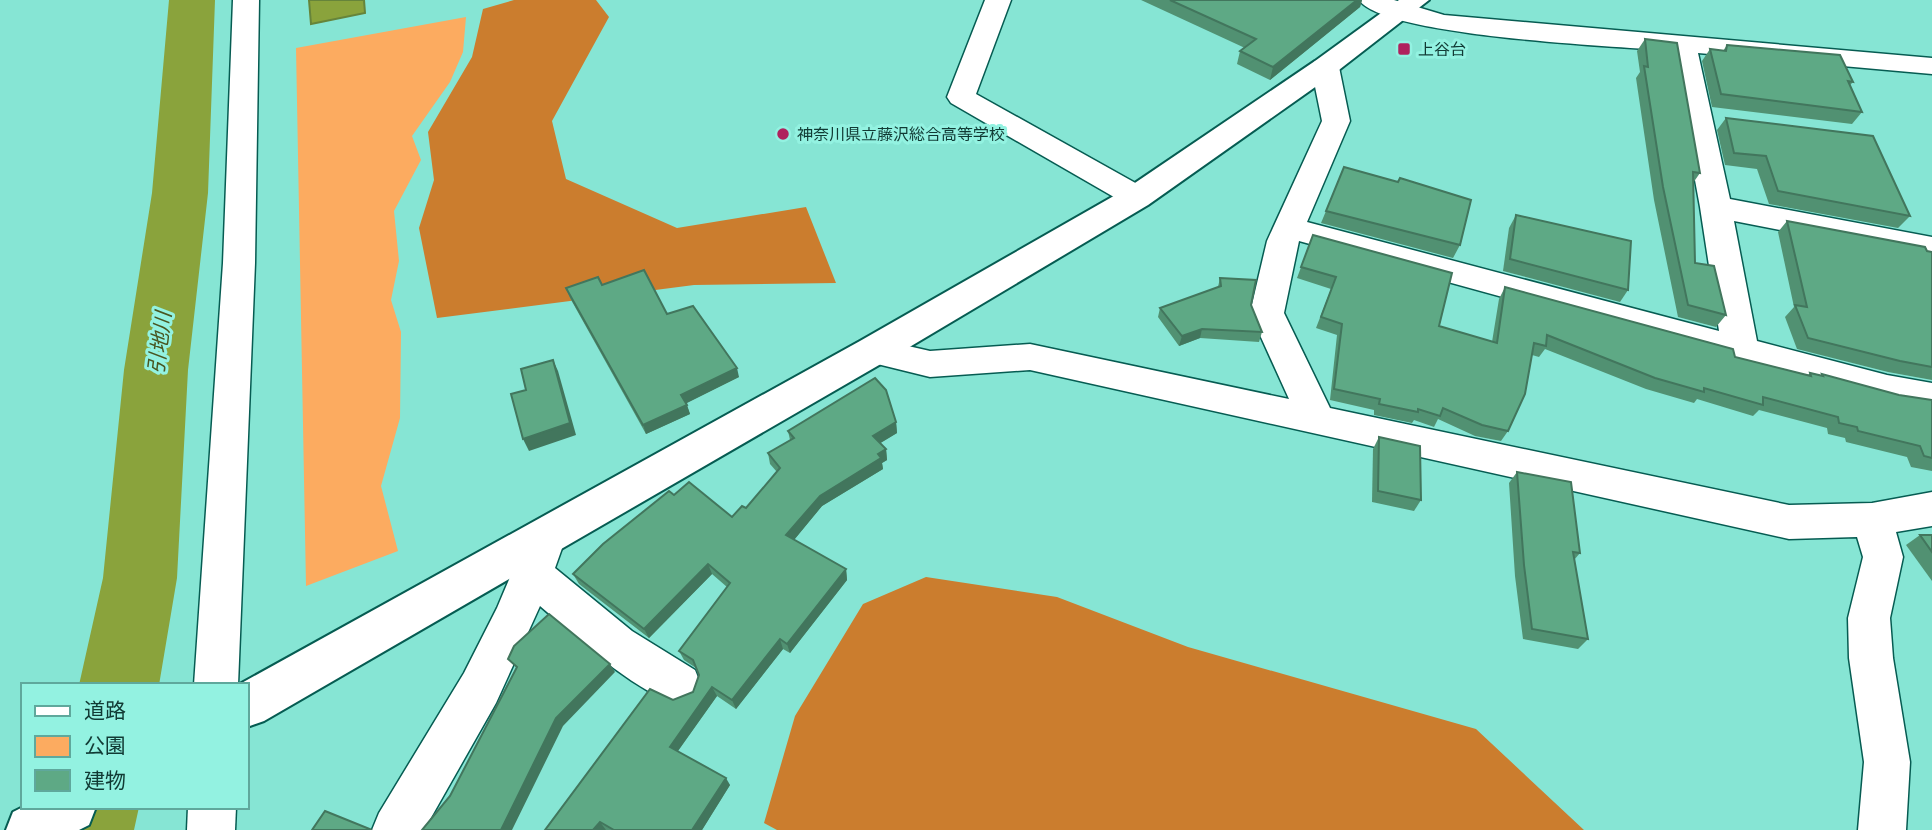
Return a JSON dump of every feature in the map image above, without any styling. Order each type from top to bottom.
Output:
[{"type":"street","points":[[216,683],[239,263],[246,0]]},
{"type":"street","points":[[998,0],[961,97],[1137,198]]},
{"type":"street","points":[[248,704],[539,556],[873,351],[1137,198],[1325,67],[1396,4],[1444,23],[1932,66]]},
{"type":"street","points":[[1683,45],[1711,118],[1716,207],[1734,323],[1742,350]]},
{"type":"street","points":[[1317,420],[1267,313],[1283,242],[1336,121],[1325,67]]},
{"type":"street","points":[[1716,207],[1930,248],[1932,251]]},
{"type":"street","points":[[1289,228],[1742,350],[1932,397]]},
{"type":"street","points":[[873,351],[930,364],[1030,357],[1789,522],[1872,520],[1932,509]]},
{"type":"street","points":[[1872,520],[1883,557],[1869,618],[1871,658],[1888,762],[1882,830]]},
{"type":"street","points":[[539,556],[617,645],[679,685]]},
{"type":"street","points":[[396,830],[456,736],[539,556]]},
{"type":"street","points":[[211,830],[212,809]]},
{"type":"green space","points":[[466,17],[463,52],[450,82],[412,136],[421,160],[394,211],[399,261],[391,300],[401,332],[400,418],[381,486],[398,551],[306,586],[296,48]]},
{"type":"shaded area","points":[[309,0],[364,0],[365,13],[311,24]]},
{"type":"shaded area","points":[[514,0],[596,0],[609,17],[552,121],[566,179],[677,228],[806,207],[836,283],[694,285],[437,318],[419,228],[434,180],[428,132],[472,57],[483,9]]},
{"type":"shaded area","points":[[926,577],[1057,597],[1188,647],[1476,729],[1584,830],[777,830],[764,823],[795,716],[863,604]]},
{"type":"building","points":[[1170,0],[1357,0],[1273,67],[1240,51],[1256,39]]},
{"type":"building","points":[[1645,39],[1677,43],[1700,173],[1693,172],[1695,263],[1714,266],[1726,315],[1688,305],[1663,187],[1644,66],[1648,67]]},
{"type":"building","points":[[1727,45],[1840,55],[1853,82],[1848,81],[1862,112],[1721,94],[1710,49],[1726,51]]},
{"type":"building","points":[[1726,118],[1873,136],[1910,216],[1778,191],[1766,156],[1734,153]]},
{"type":"building","points":[[1344,167],[1398,182],[1400,178],[1471,200],[1460,245],[1326,211]]},
{"type":"building","points":[[1516,215],[1631,241],[1628,290],[1510,259]]},
{"type":"building","points":[[1787,221],[1925,247],[1932,252],[1932,367],[1808,338],[1795,305],[1807,307]]},
{"type":"building","points":[[1313,235],[1452,273],[1439,326],[1497,343],[1505,287],[1733,349],[1735,357],[1811,376],[1810,373],[1823,376],[1822,374],[1899,395],[1932,400],[1932,458],[1924,456],[1920,446],[1858,431],[1857,427],[1839,423],[1838,417],[1763,397],[1763,405],[1704,388],[1704,392],[1655,378],[1547,335],[1546,346],[1534,343],[1525,394],[1508,431],[1482,425],[1443,408],[1440,416],[1418,409],[1418,412],[1379,404],[1380,399],[1334,389],[1342,324],[1321,317],[1336,277],[1301,267]]},
{"type":"building","points":[[644,270],[667,314],[693,306],[737,368],[681,395],[687,405],[643,425],[566,288],[598,277],[602,285]]},
{"type":"building","points":[[1220,278],[1256,280],[1251,305],[1262,332],[1202,329],[1182,336],[1160,308],[1221,286]]},
{"type":"building","points":[[553,360],[570,423],[523,439],[511,394],[526,390],[521,369]]},
{"type":"building","points":[[875,378],[886,390],[896,422],[873,436],[886,449],[878,454],[881,458],[820,496],[786,535],[846,569],[787,644],[780,639],[732,700],[712,687],[670,747],[726,778],[692,830],[614,830],[600,822],[593,830],[545,830],[650,689],[673,700],[693,692],[699,675],[693,660],[679,651],[730,583],[708,564],[644,629],[573,574],[603,544],[669,491],[674,495],[689,482],[732,517],[742,506],[746,508],[780,468],[768,453],[794,438],[788,431]]},
{"type":"building","points":[[1379,437],[1420,446],[1421,500],[1378,491]]},
{"type":"building","points":[[1517,472],[1571,482],[1580,553],[1573,552],[1588,639],[1532,629]]},
{"type":"building","points":[[1920,535],[1932,535],[1932,552]]},
{"type":"building","points":[[549,614],[610,664],[556,718],[501,830],[422,830],[450,796],[517,667],[508,659],[514,646]]},
{"type":"building","points":[[325,811],[372,830],[312,830]]},
{"type":"waterway","name":"引地川","points":[[119,683],[140,578],[156,370],[180,193],[192,0]]},
{"type":"waterway","name":"引地川","points":[[91,830],[96,809]]},
{"type":"place","name":"上谷台","points":[[1404,49]]},
{"type":"place","name":"神奈川県立藤沢総合高等学校","points":[[783,134]]}]
